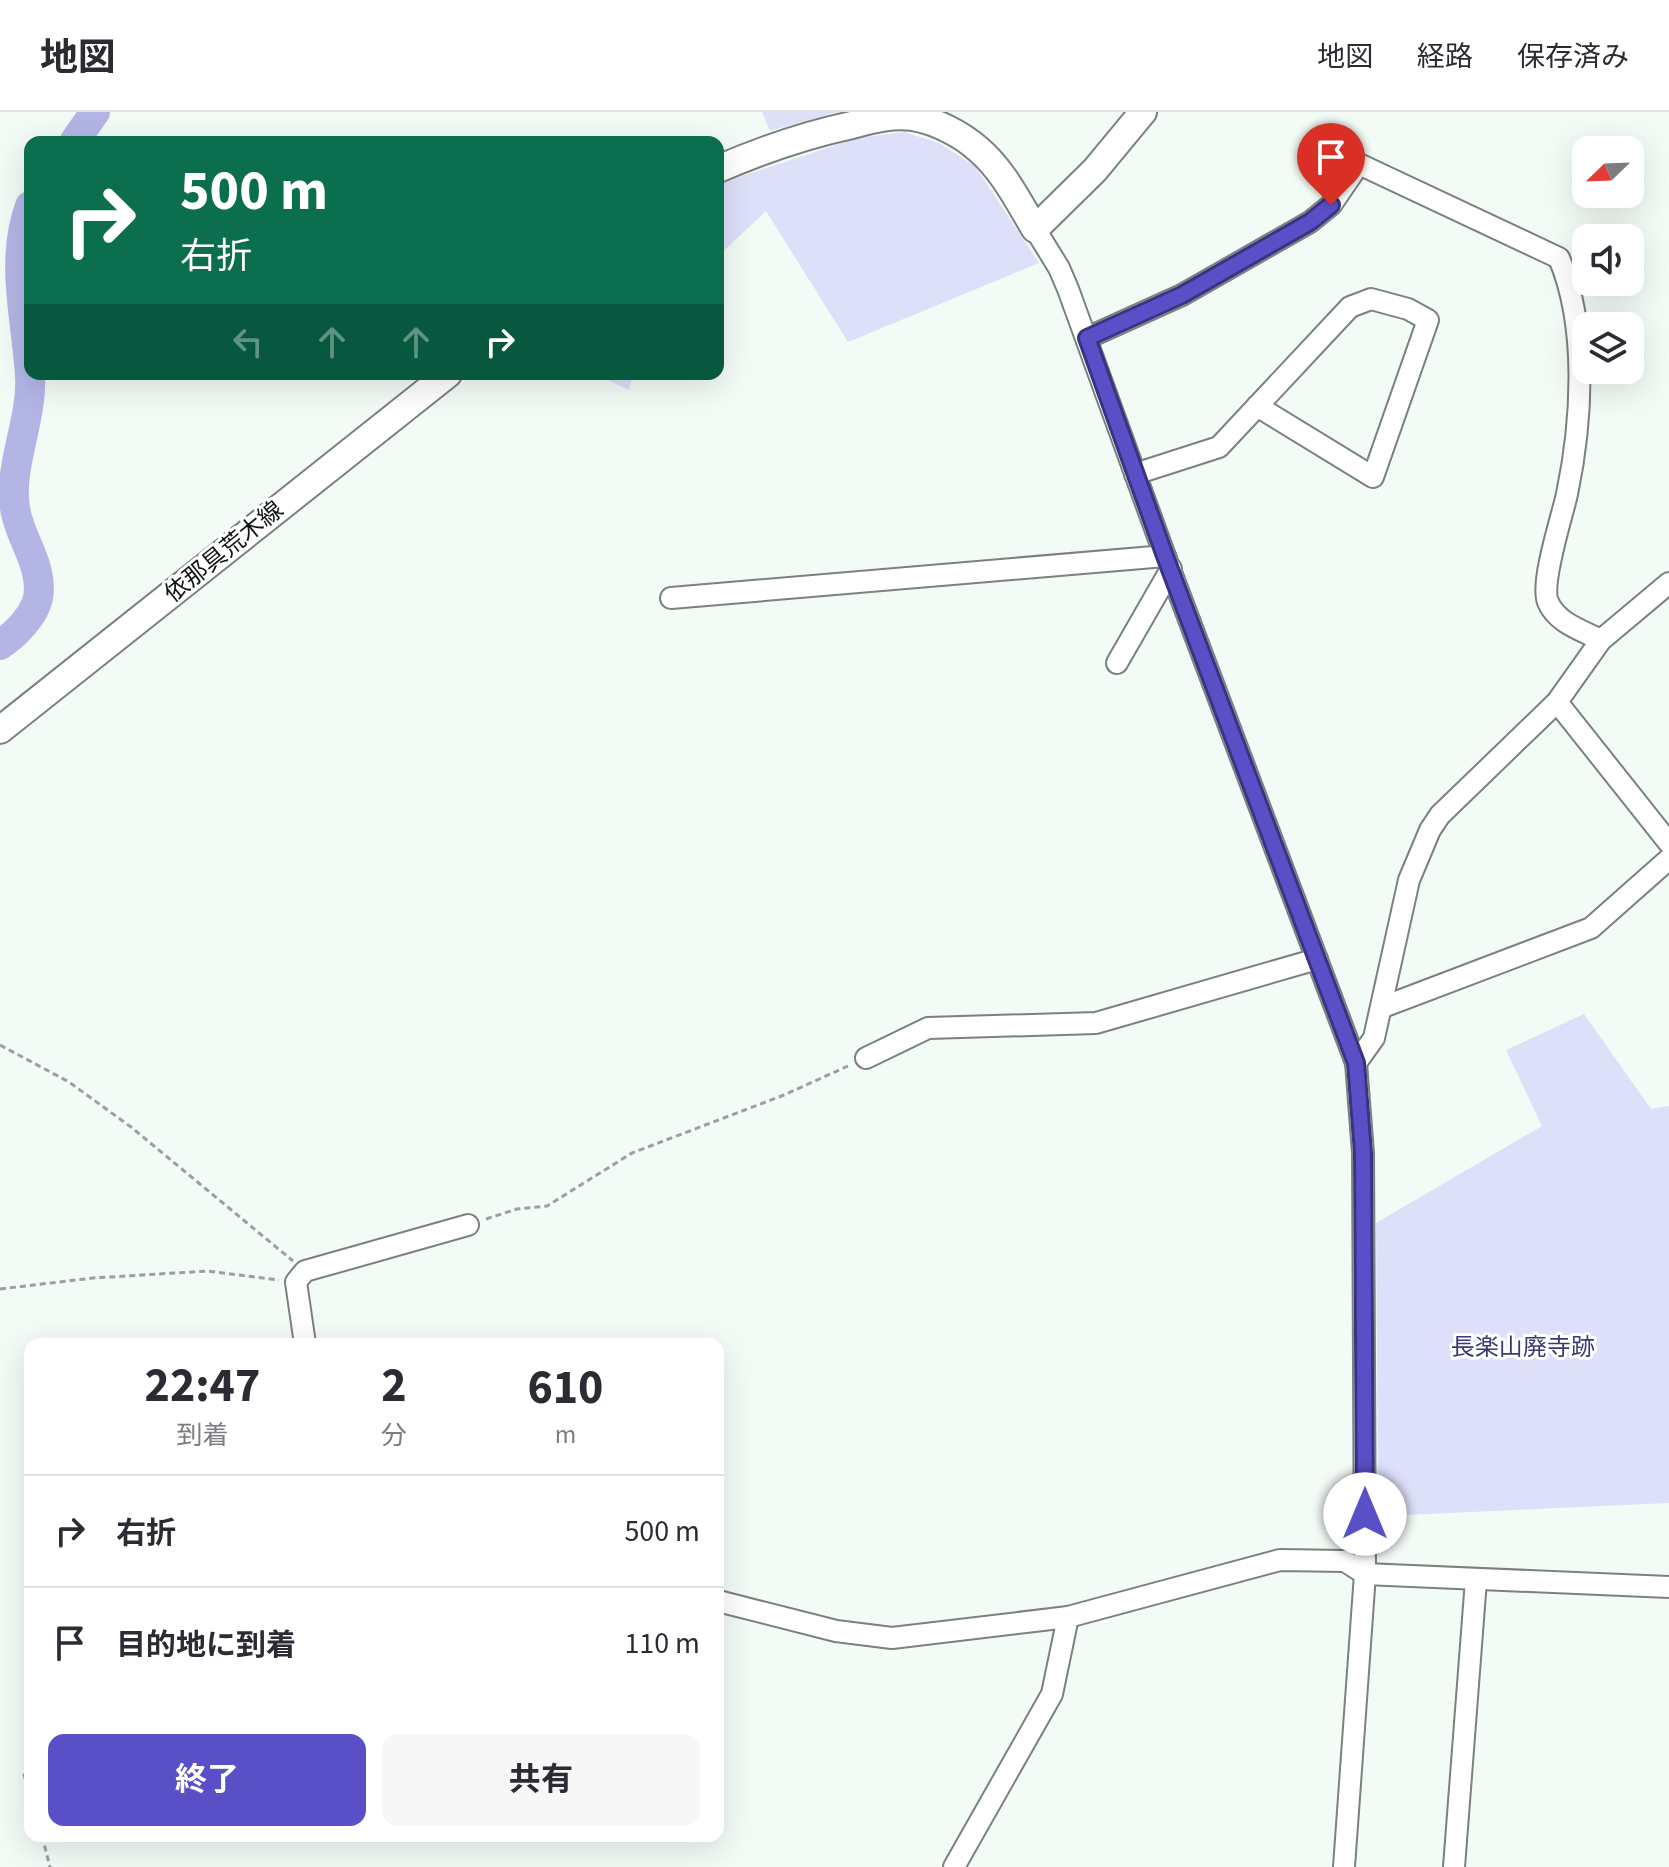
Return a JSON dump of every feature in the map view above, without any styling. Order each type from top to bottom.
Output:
[{"type":"main road","points":[[724,166],[814,133],[891,117],[912,117],[959,135],[979,150],[999,170],[1035,229],[1095,170],[1143,112]]},
{"type":"main road","name":"依那具荒木線","points":[[0,730],[440,380]]},
{"type":"street","points":[[1087,338],[1182,295],[1310,222],[1331,205],[1359,164],[1559,258],[1570,283],[1579,381],[1576,438],[1547,578],[1547,600],[1560,620],[1601,640]]},
{"type":"street","points":[[1035,229],[1059,268],[1087,338],[1356,1063],[1363,1153],[1365,1574],[1344,1867]]},
{"type":"street","points":[[1135,474],[1219,447],[1257,406],[1350,307],[1371,299],[1408,309],[1428,320],[1373,477],[1257,406]]},
{"type":"street","points":[[671,598],[1168,563]]},
{"type":"street","points":[[1117,663],[1168,563]]},
{"type":"street","points":[[1356,1063],[1374,1038],[1409,880],[1430,830],[1440,815],[1557,702],[1601,640],[1669,583]]},
{"type":"street","points":[[1557,702],[1669,843]]},
{"type":"street","points":[[1383,1007],[1591,928],[1669,859]]},
{"type":"street","points":[[866,1058],[928,1028],[1096,1023],[1317,959]]},
{"type":"street","points":[[305,1338],[301,1276],[468,1225]]},
{"type":"street","points":[[724,1603],[836,1631],[892,1638],[1068,1617],[1280,1560],[1345,1561],[1365,1574],[1669,1587]]},
{"type":"street","points":[[1454,1867],[1476,1580]]},
{"type":"street","points":[[954,1867],[1052,1694],[1068,1617]]},
{"type":"path","points":[[0,1045],[69,1082],[131,1127],[301,1276]]},
{"type":"path","points":[[468,1225],[517,1209],[547,1206],[632,1153],[784,1095],[866,1058]]},
{"type":"path","points":[[0,1289],[93,1278],[208,1271],[301,1276]]},
{"type":"path","points":[[44,1842],[50,1867]]},
{"type":"green space","points":[[762,112],[837,112],[770,131]]},
{"type":"green space","points":[[904,132],[939,143],[975,166],[1039,263],[848,342],[766,211],[724,250],[724,182],[857,138]]},
{"type":"green space","points":[[608,380],[632,380],[629,390]]},
{"type":"green space","name":"長楽山廃寺跡","points":[[1584,1014],[1651,1109],[1669,1106],[1669,1503],[1406,1515],[1385,1504],[1378,1471],[1376,1223],[1542,1126],[1506,1050]]},
{"type":"waterway","points":[[78,136],[95,112]]},
{"type":"waterway","points":[[24,226],[20,268],[24,319]]},
{"type":"waterway","points":[[0,645],[23,624],[38,598],[38,575],[17,519],[14,492],[30,380]]},
{"type":"route","points":[[1331,205],[1310,222],[1182,295],[1087,338],[1165,556],[1356,1063],[1363,1153],[1365,1514]]}]
